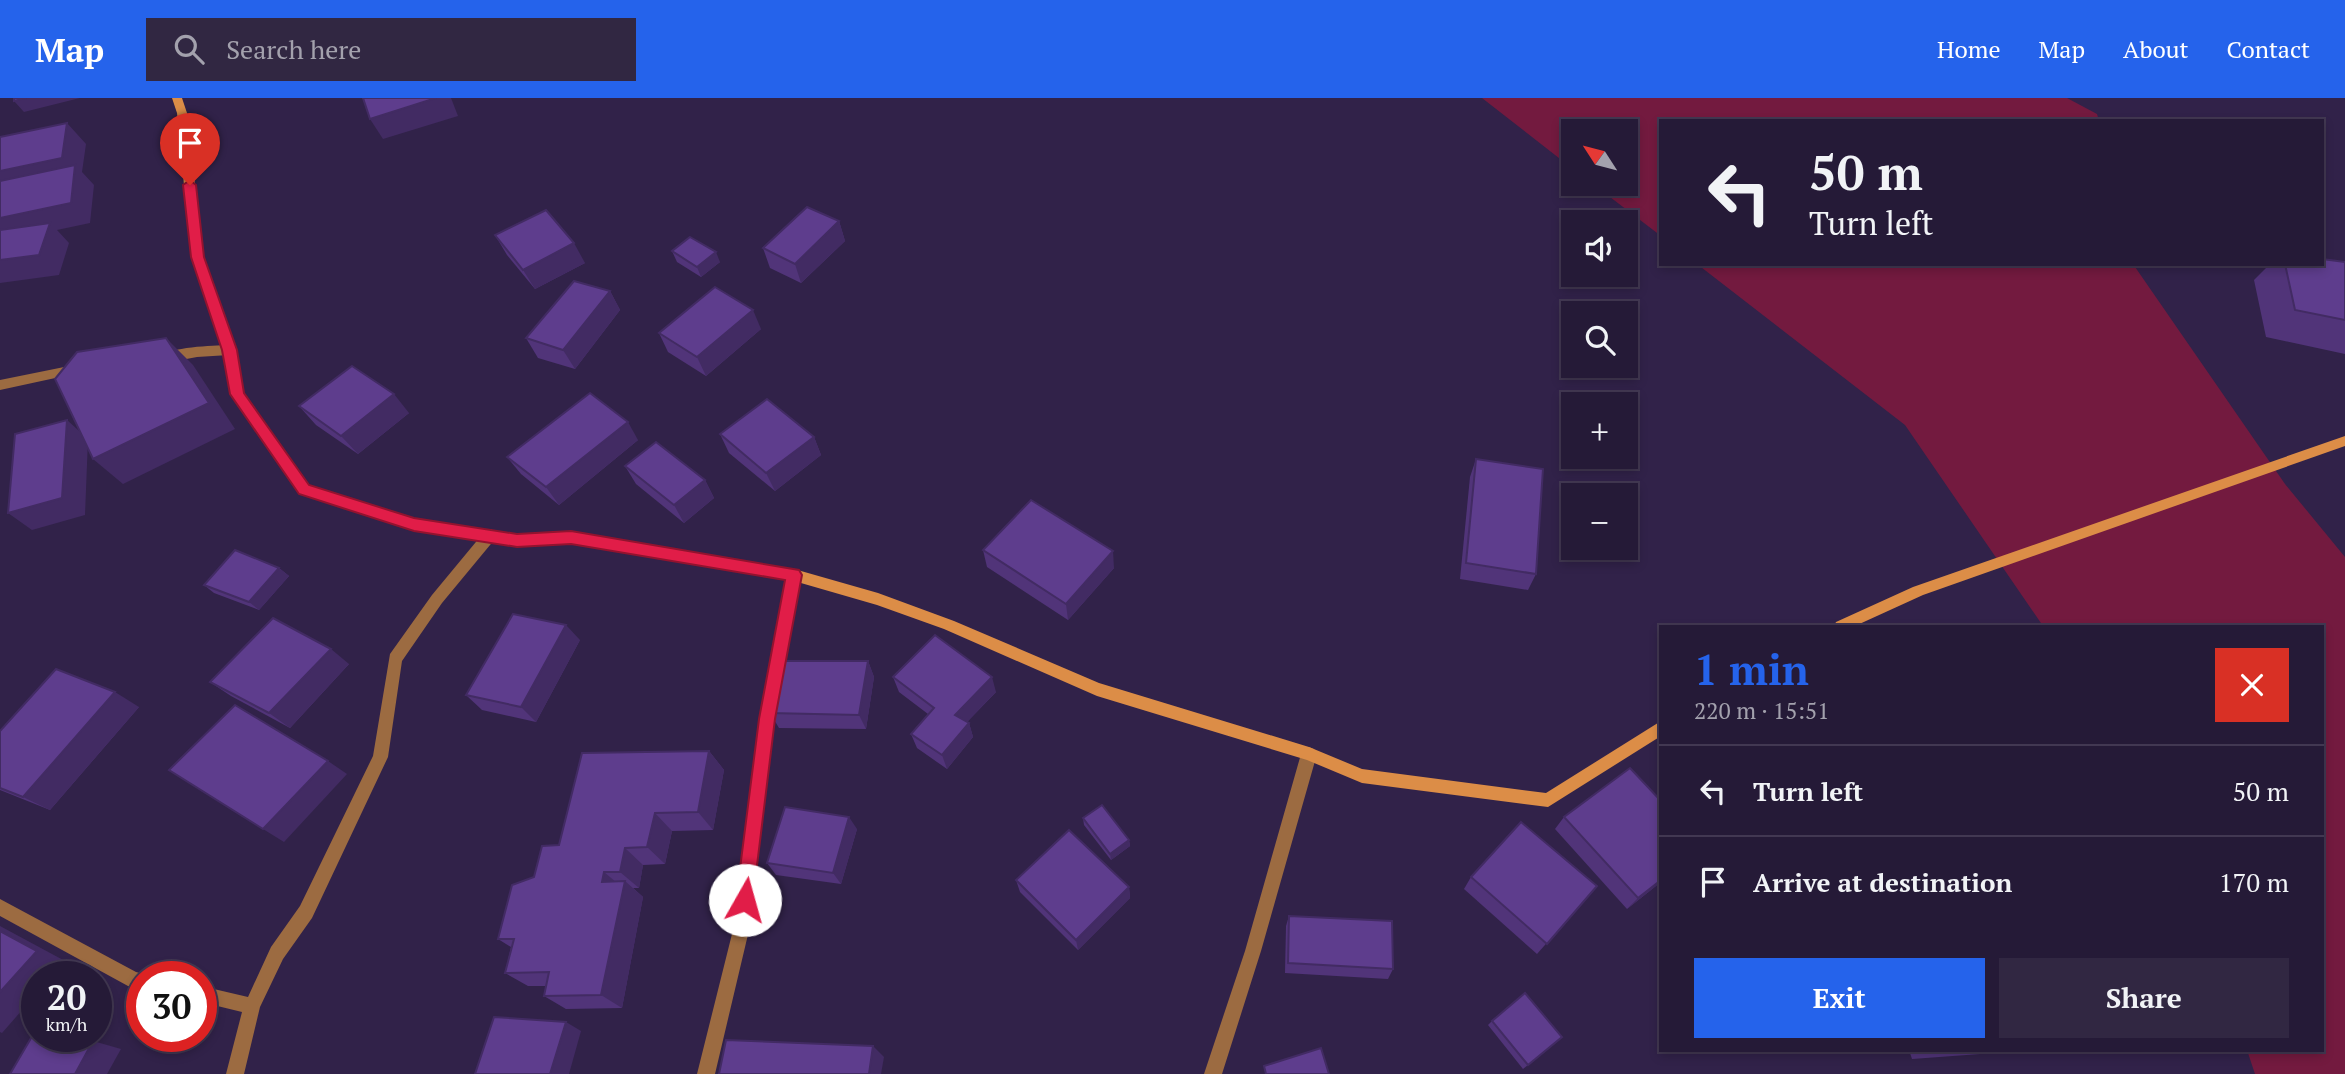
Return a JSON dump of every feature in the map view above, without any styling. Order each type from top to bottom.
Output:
[{"type":"street","points":[[177,98],[182,113],[197,257],[229,350],[237,394],[304,489],[414,524],[517,540],[571,538],[794,575],[878,599],[948,625],[1097,689],[1308,754],[1362,776],[1548,800],[1659,729]]},
{"type":"street","points":[[148,361],[197,352],[229,350]]},
{"type":"street","points":[[0,386],[97,366]]},
{"type":"street","points":[[1843,625],[1918,591],[2345,441]]},
{"type":"street","points":[[235,1074],[252,1006],[277,953],[306,912],[380,757],[395,659],[437,599],[490,535]]},
{"type":"street","points":[[706,1074],[742,926],[767,719],[794,575]]},
{"type":"street","points":[[1213,1074],[1253,951],[1308,754]]},
{"type":"street","points":[[0,906],[126,976]]},
{"type":"street","points":[[217,998],[252,1006]]},
{"type":"shaded area","points":[[1482,98],[2067,98],[2097,114],[2098,119],[1659,119],[1659,234],[1638,218],[1638,210],[1627,210],[1609,196],[1638,196],[1638,119],[1561,119],[1561,160]]},
{"type":"shaded area","points":[[1700,266],[2134,266],[2285,484],[2345,557],[2345,1074],[2255,1074],[2248,1052],[2324,1052],[2324,625],[2042,625],[1905,425]]},
{"type":"building","points":[[363,98],[436,98],[370,119]]},
{"type":"building","points":[[67,123],[62,158],[0,171],[0,137]]},
{"type":"building","points":[[75,165],[71,203],[0,218],[0,181]]},
{"type":"building","points":[[807,207],[839,221],[795,264],[763,248]]},
{"type":"building","points":[[546,210],[574,243],[523,270],[495,235]]},
{"type":"building","points":[[50,223],[39,255],[0,260],[0,230]]},
{"type":"building","points":[[690,237],[716,252],[697,267],[672,251]]},
{"type":"building","points":[[2324,259],[2345,262],[2345,320],[2295,310],[2285,266],[2324,266]]},
{"type":"building","points":[[574,281],[610,291],[563,350],[526,338]]},
{"type":"building","points":[[715,287],[753,310],[697,357],[659,333]]},
{"type":"building","points":[[166,338],[209,403],[93,459],[55,379],[77,352]]},
{"type":"building","points":[[352,366],[394,394],[341,436],[299,406]]},
{"type":"building","points":[[590,393],[628,422],[546,487],[507,457]]},
{"type":"building","points":[[767,399],[814,437],[766,473],[720,434]]},
{"type":"building","points":[[67,420],[62,498],[8,513],[15,434]]},
{"type":"building","points":[[656,442],[705,480],[674,505],[625,466]]},
{"type":"building","points":[[1476,459],[1543,469],[1536,574],[1466,563]]},
{"type":"building","points":[[1031,500],[1113,551],[1066,604],[983,550]]},
{"type":"building","points":[[235,550],[279,568],[249,602],[204,585]]},
{"type":"building","points":[[513,614],[566,625],[521,707],[466,695]]},
{"type":"building","points":[[273,618],[331,649],[269,713],[210,682]]},
{"type":"building","points":[[935,635],[992,677],[955,715],[969,723],[942,755],[911,734],[934,708],[893,677]]},
{"type":"building","points":[[780,661],[868,661],[859,715],[770,713]]},
{"type":"building","points":[[56,669],[115,692],[23,797],[0,788],[0,731]]},
{"type":"building","points":[[235,705],[328,761],[263,829],[169,770]]},
{"type":"building","points":[[709,751],[698,812],[655,813],[647,847],[625,848],[620,872],[604,872],[602,882],[625,881],[601,995],[544,996],[549,972],[505,973],[514,939],[498,939],[512,885],[534,877],[542,846],[559,845],[582,753]]},
{"type":"building","points":[[1630,768],[1659,799],[1659,882],[1638,898],[1564,817]]},
{"type":"building","points":[[1102,805],[1129,840],[1110,854],[1083,818]]},
{"type":"building","points":[[785,807],[849,817],[833,873],[767,863]]},
{"type":"building","points":[[1521,822],[1597,886],[1547,944],[1471,877]]},
{"type":"building","points":[[1069,830],[1129,887],[1076,940],[1016,880]]},
{"type":"building","points":[[1289,916],[1392,921],[1393,969],[1288,963]]},
{"type":"building","points":[[0,931],[37,951],[28,961],[21,961],[21,969],[0,992]]},
{"type":"building","points":[[1525,993],[1562,1037],[1528,1065],[1492,1021]]},
{"type":"building","points":[[494,1017],[566,1022],[550,1074],[475,1074]]},
{"type":"building","points":[[726,1040],[873,1046],[869,1074],[719,1074]]},
{"type":"building","points":[[1321,1048],[1329,1074],[1266,1074],[1264,1066]]},
{"type":"building","points":[[23,1052],[87,1052],[75,1074],[10,1074]]},
{"type":"route","points":[[190,185],[197,257],[229,350],[237,394],[304,489],[414,524],[517,540],[571,538],[794,575],[767,719],[745,900]]}]
